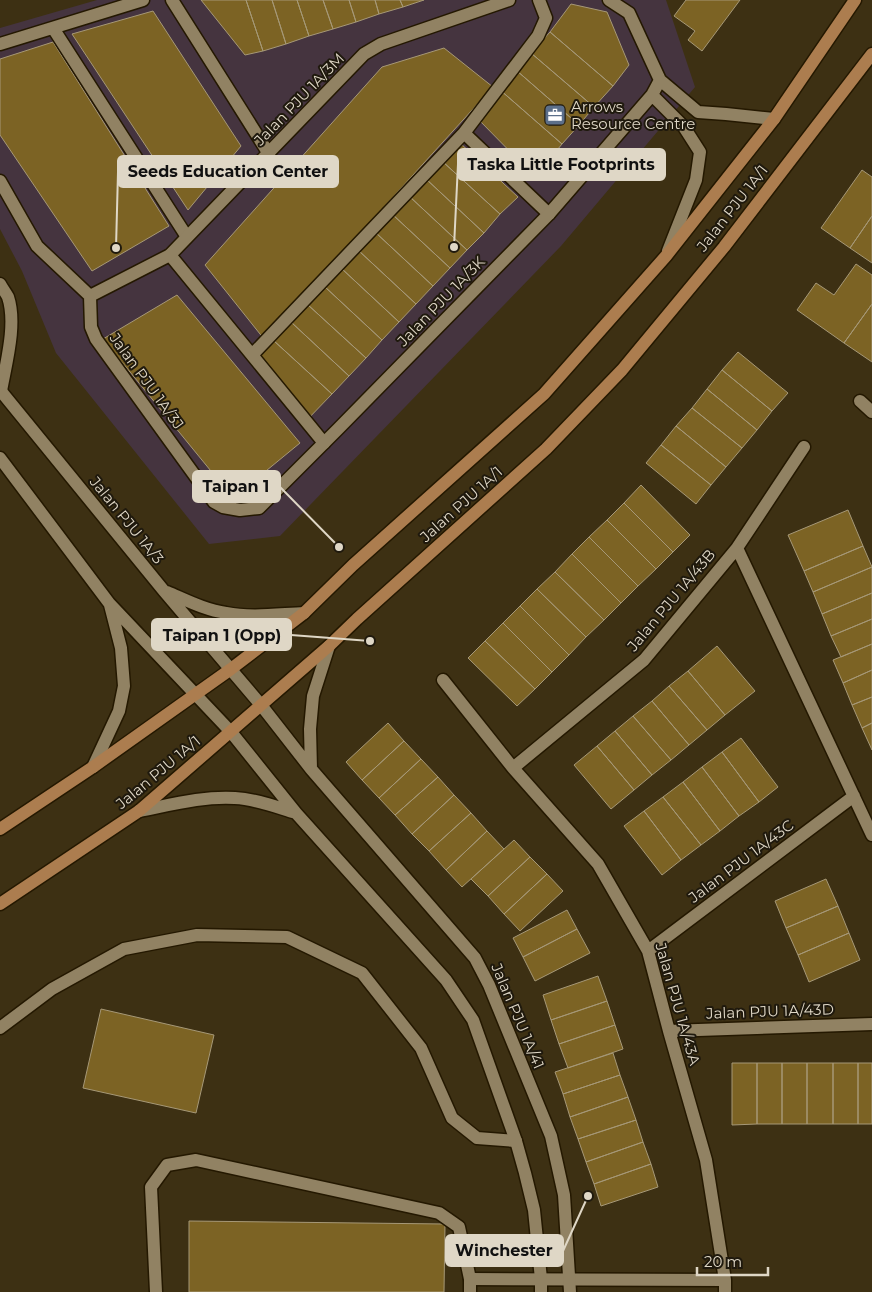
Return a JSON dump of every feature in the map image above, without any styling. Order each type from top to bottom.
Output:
[{"type":"main road","name":"Jalan PJU 1A/1","points":[[0,829],[93,767],[231,669],[304,613],[544,394],[666,256],[774,119],[855,0]]},
{"type":"main road","name":"Jalan PJU 1A/1","points":[[0,904],[139,811],[330,646],[357,619],[546,450],[622,370],[724,246],[872,54]]},
{"type":"street","points":[[0,44],[143,0]]},
{"type":"street","points":[[172,0],[269,154]]},
{"type":"street","name":"Jalan PJU 1A/3M","points":[[90,296],[170,255],[364,54],[381,44],[509,0]]},
{"type":"street","points":[[252,355],[464,133],[538,36],[546,18],[539,0]]},
{"type":"street","points":[[610,0],[628,13],[660,80],[698,112],[774,119]]},
{"type":"street","points":[[53,28],[187,237]]},
{"type":"street","points":[[660,80],[652,95],[684,127],[700,152],[696,180],[666,256]]},
{"type":"street","name":"Jalan PJU 1A/3K","points":[[240,510],[259,508],[324,443],[549,214],[652,95]]},
{"type":"street","points":[[464,133],[549,214]]},
{"type":"street","points":[[0,181],[37,246],[90,296]]},
{"type":"street","points":[[170,255],[324,443]]},
{"type":"street","points":[[0,284],[8,297],[11,315],[10,342],[0,390]]},
{"type":"street","name":"Jalan PJU 1A/3J","points":[[90,296],[91,327],[96,340],[214,502],[223,507],[240,510]]},
{"type":"street","name":"Jalan PJU 1A/3","points":[[0,390],[164,592],[261,705]]},
{"type":"street","points":[[860,401],[872,412]]},
{"type":"street","name":"Jalan PJU 1A/43B","points":[[513,768],[644,660],[737,548],[804,448]]},
{"type":"street","points":[[0,458],[109,602],[231,732],[296,813],[446,980],[473,1020],[516,1141],[534,1210],[542,1286]]},
{"type":"street","points":[[737,548],[872,835]]},
{"type":"street","points":[[164,592],[225,613],[246,615],[304,613]]},
{"type":"street","points":[[93,767],[119,711],[124,686],[121,648],[109,602]]},
{"type":"street","points":[[311,769],[310,729],[313,696],[330,646]]},
{"type":"street","name":"Jalan PJU 1A/43A","points":[[443,680],[513,768],[598,864],[648,951],[706,1160],[725,1286]]},
{"type":"street","name":"Jalan PJU 1A/41","points":[[261,705],[311,769],[475,958],[551,1136],[564,1195],[570,1286]]},
{"type":"street","name":"Jalan PJU 1A/43C","points":[[648,951],[854,796]]},
{"type":"street","points":[[139,811],[186,801],[209,798],[236,798],[263,802],[296,813]]},
{"type":"street","points":[[0,1028],[52,989],[124,949],[197,935],[286,937],[362,973],[421,1048],[452,1118],[477,1138],[516,1141]]},
{"type":"street","name":"Jalan PJU 1A/43D","points":[[669,1031],[872,1024]]},
{"type":"street","points":[[156,1292],[151,1187],[167,1165],[196,1160],[439,1213],[459,1227],[470,1286],[725,1286]]},
{"type":"shaded area","points":[[97,0],[666,0],[695,87],[561,246],[280,536],[209,544],[56,353],[22,271],[0,229],[0,28]]},
{"type":"building","points":[[201,0],[246,0],[263,51],[245,55]]},
{"type":"building","points":[[246,0],[272,0],[286,44],[263,51]]},
{"type":"building","points":[[272,0],[297,0],[309,36],[286,44]]},
{"type":"building","points":[[297,0],[323,0],[333,29],[309,36]]},
{"type":"building","points":[[323,0],[349,0],[356,22],[333,29]]},
{"type":"building","points":[[349,0],[375,0],[379,14],[356,22]]},
{"type":"building","points":[[375,0],[400,0],[403,7],[379,14]]},
{"type":"building","points":[[400,0],[424,0],[403,7]]},
{"type":"building","points":[[686,0],[740,0],[702,51],[688,40],[695,31],[674,16]]},
{"type":"building","points":[[571,4],[607,12],[629,65],[613,86],[550,32]]},
{"type":"building","points":[[153,11],[241,146],[188,210],[72,34]]},
{"type":"building","points":[[550,32],[613,86],[594,107],[531,53]]},
{"type":"building","points":[[53,42],[169,226],[92,271],[0,135],[0,59]]},
{"type":"building","points":[[444,48],[493,87],[264,339],[205,265],[382,67]]},
{"type":"building","points":[[531,53],[594,107],[579,125],[516,70]]},
{"type":"building","points":[[516,70],[579,125],[562,144],[499,89]]},
{"type":"building","points":[[499,89],[562,144],[535,177],[477,118]]},
{"type":"building","points":[[459,142],[518,197],[500,214],[442,161]]},
{"type":"building","points":[[442,161],[500,214],[484,233],[425,178]]},
{"type":"building","points":[[862,170],[872,177],[872,216],[850,248],[821,228]]},
{"type":"building","points":[[425,178],[484,233],[467,250],[409,196]]},
{"type":"building","points":[[409,196],[467,250],[450,268],[392,214]]},
{"type":"building","points":[[392,214],[450,268],[433,286],[375,232]]},
{"type":"building","points":[[872,216],[872,263],[850,248]]},
{"type":"building","points":[[375,232],[433,286],[416,304],[358,250]]},
{"type":"building","points":[[358,250],[416,304],[399,322],[341,268]]},
{"type":"building","points":[[856,264],[872,275],[872,304],[844,343],[797,310],[816,283],[834,295]]},
{"type":"building","points":[[341,268],[399,322],[382,340],[324,286]]},
{"type":"building","points":[[324,286],[382,340],[366,358],[307,304]]},
{"type":"building","points":[[177,295],[300,443],[233,498],[103,339]]},
{"type":"building","points":[[307,304],[366,358],[349,376],[291,322]]},
{"type":"building","points":[[872,304],[872,362],[844,343]]},
{"type":"building","points":[[291,322],[349,376],[332,394],[273,340]]},
{"type":"building","points":[[273,340],[332,394],[304,423],[259,356]]},
{"type":"building","points":[[738,352],[788,393],[772,411],[722,370]]},
{"type":"building","points":[[722,370],[772,411],[757,430],[707,389]]},
{"type":"building","points":[[707,389],[757,430],[742,448],[692,408]]},
{"type":"building","points":[[692,408],[742,448],[726,467],[676,426]]},
{"type":"building","points":[[676,426],[726,467],[711,485],[661,445]]},
{"type":"building","points":[[661,445],[711,485],[696,504],[646,463]]},
{"type":"building","points":[[641,485],[690,535],[673,552],[624,503]]},
{"type":"building","points":[[624,503],[673,552],[656,569],[607,520]]},
{"type":"building","points":[[848,510],[863,546],[804,571],[788,535]]},
{"type":"building","points":[[607,520],[656,569],[638,586],[589,537]]},
{"type":"building","points":[[589,537],[638,586],[621,603],[572,554]]},
{"type":"building","points":[[863,546],[872,567],[813,592],[804,571]]},
{"type":"building","points":[[572,554],[621,603],[604,620],[555,572]]},
{"type":"building","points":[[872,567],[872,593],[822,614],[813,592]]},
{"type":"building","points":[[555,572],[604,620],[586,637],[537,589]]},
{"type":"building","points":[[537,589],[586,637],[569,655],[520,606]]},
{"type":"building","points":[[872,593],[872,619],[831,636],[822,614]]},
{"type":"building","points":[[520,606],[569,655],[552,672],[503,623]]},
{"type":"building","points":[[872,619],[872,644],[841,657],[831,636]]},
{"type":"building","points":[[503,623],[552,672],[535,689],[485,641]]},
{"type":"building","points":[[485,641],[535,689],[517,706],[468,658]]},
{"type":"building","points":[[872,644],[872,670],[843,683],[833,660]]},
{"type":"building","points":[[717,646],[755,691],[725,715],[688,671]]},
{"type":"building","points":[[872,670],[872,697],[852,705],[843,683]]},
{"type":"building","points":[[688,671],[725,715],[707,730],[669,686]]},
{"type":"building","points":[[669,686],[707,730],[689,745],[652,701]]},
{"type":"building","points":[[872,697],[872,723],[862,728],[852,705]]},
{"type":"building","points":[[652,701],[689,745],[671,760],[633,716]]},
{"type":"building","points":[[633,716],[671,760],[652,775],[615,731]]},
{"type":"building","points":[[388,723],[404,741],[362,780],[346,762]]},
{"type":"building","points":[[872,723],[872,750],[862,728]]},
{"type":"building","points":[[615,731],[652,775],[634,790],[597,746]]},
{"type":"building","points":[[741,738],[778,787],[759,802],[722,752]]},
{"type":"building","points":[[404,741],[421,759],[379,798],[362,780]]},
{"type":"building","points":[[597,746],[634,790],[611,809],[574,765]]},
{"type":"building","points":[[722,752],[759,802],[739,816],[702,767]]},
{"type":"building","points":[[421,759],[438,777],[395,815],[379,798]]},
{"type":"building","points":[[702,767],[739,816],[720,831],[683,782]]},
{"type":"building","points":[[438,777],[454,795],[412,834],[395,815]]},
{"type":"building","points":[[683,782],[720,831],[701,845],[663,797]]},
{"type":"building","points":[[454,795],[471,813],[429,851],[412,834]]},
{"type":"building","points":[[663,797],[701,845],[681,860],[644,811]]},
{"type":"building","points":[[644,811],[681,860],[662,875],[624,826]]},
{"type":"building","points":[[471,813],[487,831],[446,870],[429,851]]},
{"type":"building","points":[[487,831],[504,849],[462,887],[446,870]]},
{"type":"building","points":[[514,840],[530,857],[488,896],[471,879]]},
{"type":"building","points":[[530,857],[547,874],[504,914],[488,896]]},
{"type":"building","points":[[547,874],[563,891],[520,931],[504,914]]},
{"type":"building","points":[[826,879],[838,906],[786,928],[775,901]]},
{"type":"building","points":[[838,906],[849,933],[798,955],[786,928]]},
{"type":"building","points":[[567,910],[577,929],[523,957],[513,938]]},
{"type":"building","points":[[577,929],[590,953],[535,981],[523,957]]},
{"type":"building","points":[[849,933],[860,960],[809,982],[798,955]]},
{"type":"building","points":[[598,976],[607,1001],[551,1020],[543,995]]},
{"type":"building","points":[[607,1001],[615,1025],[559,1044],[551,1020]]},
{"type":"building","points":[[101,1009],[214,1035],[196,1113],[83,1088]]},
{"type":"building","points":[[615,1025],[623,1049],[568,1068],[559,1044]]},
{"type":"building","points":[[613,1053],[620,1075],[563,1094],[555,1072]]},
{"type":"building","points":[[732,1063],[757,1063],[757,1124],[732,1125]]},
{"type":"building","points":[[757,1063],[782,1063],[782,1124],[757,1124]]},
{"type":"building","points":[[782,1063],[807,1063],[807,1124],[782,1124]]},
{"type":"building","points":[[807,1063],[833,1063],[833,1124],[807,1124]]},
{"type":"building","points":[[833,1063],[858,1063],[858,1124],[833,1124]]},
{"type":"building","points":[[858,1063],[872,1063],[872,1124],[858,1124]]},
{"type":"building","points":[[620,1075],[628,1097],[570,1117],[563,1094]]},
{"type":"building","points":[[628,1097],[636,1120],[578,1139],[570,1117]]},
{"type":"building","points":[[636,1120],[643,1142],[586,1162],[578,1139]]},
{"type":"building","points":[[643,1142],[651,1164],[594,1184],[586,1162]]},
{"type":"building","points":[[651,1164],[658,1187],[601,1206],[594,1184]]},
{"type":"building","points":[[189,1221],[445,1224],[444,1292],[189,1292]]},
{"type":"place","name":"Arrows Resource Centre","points":[[555,115]]},
{"type":"place","name":"Taska Little Footprints","points":[[454,247]]},
{"type":"place","name":"Seeds Education Center","points":[[116,248]]},
{"type":"place","name":"Taipan 1","points":[[339,547]]},
{"type":"place","name":"Taipan 1 (Opp)","points":[[370,641]]},
{"type":"place","name":"Winchester","points":[[588,1196]]}]
